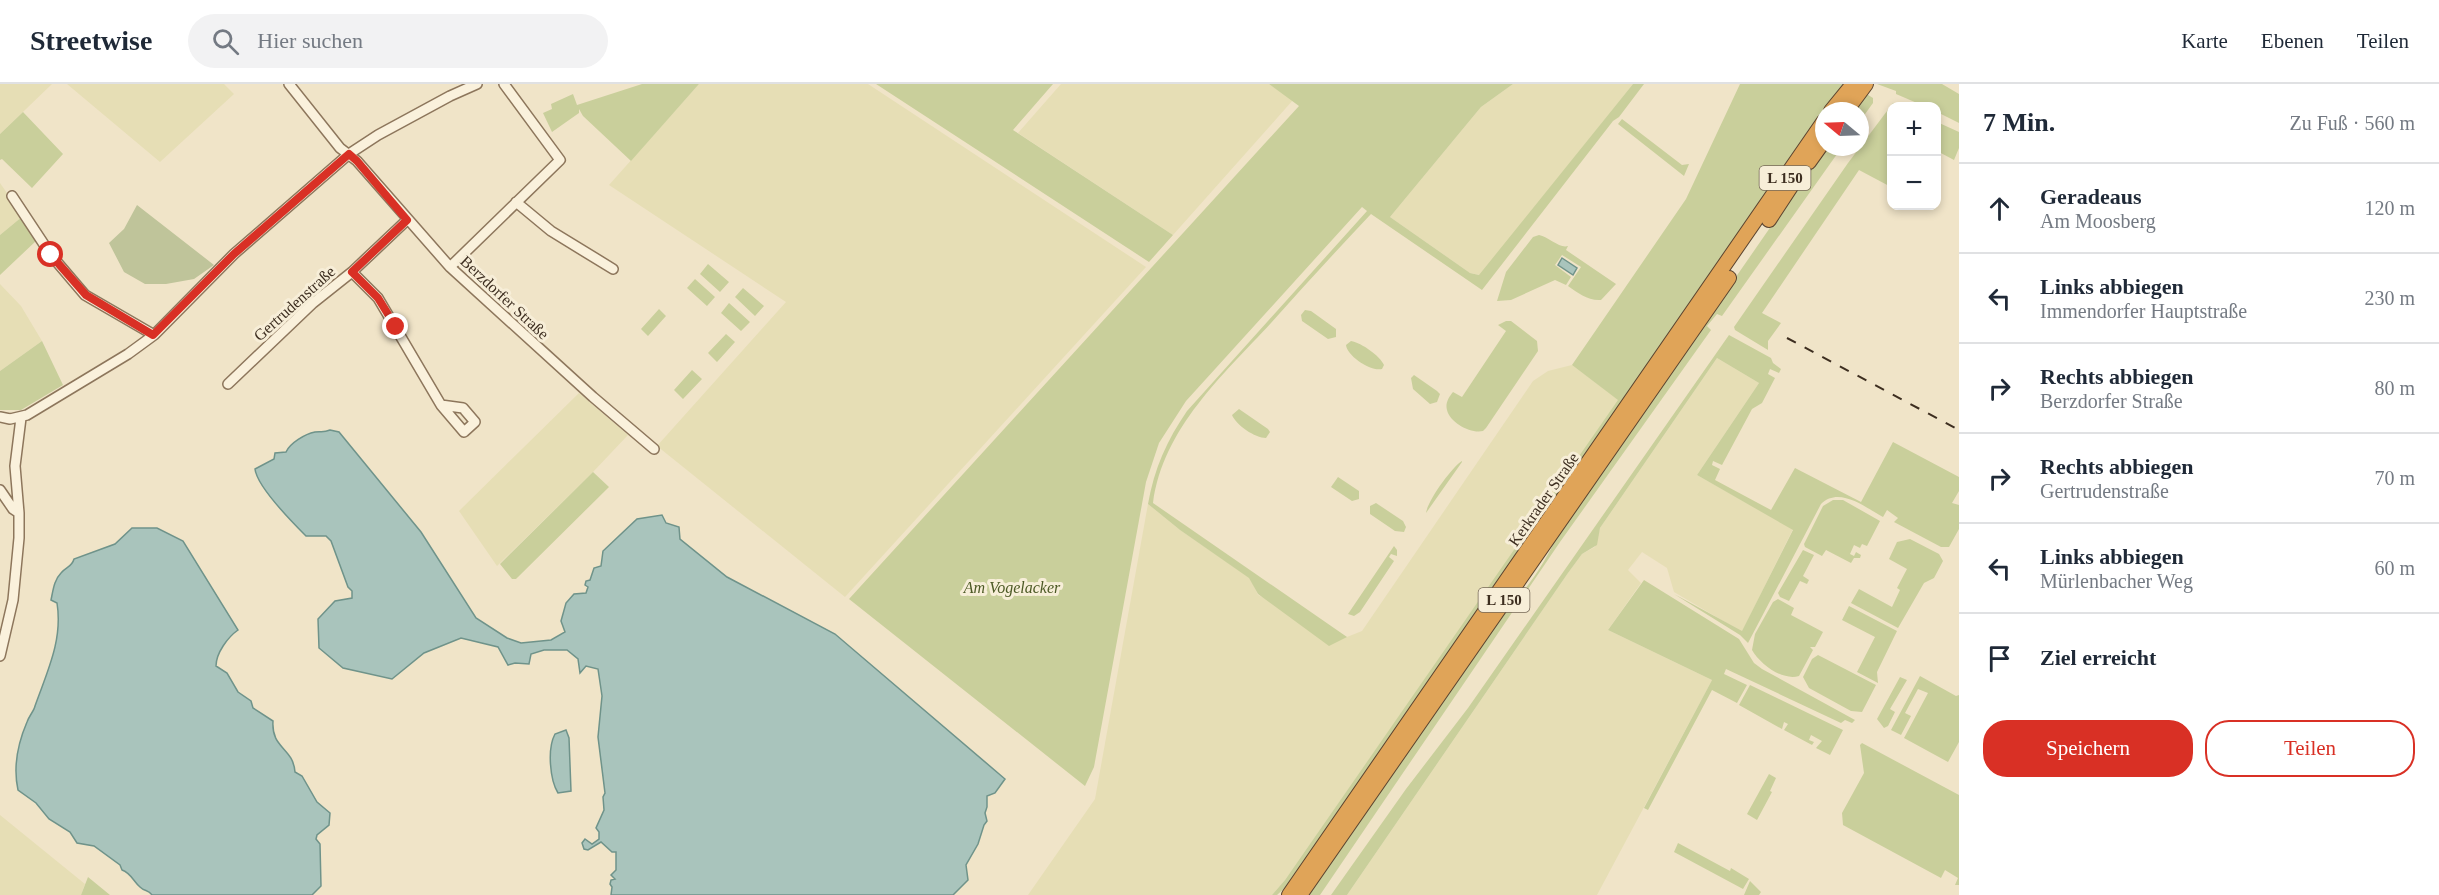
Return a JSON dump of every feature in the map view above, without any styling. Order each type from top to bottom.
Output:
[{"type":"highway","points":[[1841,102],[1848,84]]},
{"type":"highway","points":[[1843,102],[1853,84]]},
{"type":"highway","points":[[1844,102],[1858,84]]},
{"type":"highway","points":[[1847,102],[1866,84]]},
{"type":"highway","name":"Kerkrader Straße","points":[[1289,895],[1815,134]]},
{"type":"highway","name":"Kerkrader Straße","points":[[1300,895],[1815,150]]},
{"type":"highway","points":[[1794,183],[1815,154]]},
{"type":"street","name":"Berzdorfer Straße","points":[[289,84],[340,148],[357,161],[450,267],[592,397],[654,450]]},
{"type":"street","points":[[0,417],[21,418],[120,359],[153,335],[234,254],[349,154],[378,135],[477,84]]},
{"type":"street","points":[[450,267],[560,160],[504,84]]},
{"type":"street","points":[[12,196],[51,255],[86,295],[153,335]]},
{"type":"street","points":[[516,202],[551,231],[612,269]]},
{"type":"street","name":"Gertrudenstraße","points":[[228,384],[313,303],[352,272],[407,220]]},
{"type":"street","points":[[352,272],[378,298],[441,405]]},
{"type":"street","points":[[0,656],[13,600],[19,538],[20,513],[15,466],[21,418]]},
{"type":"street","points":[[0,490],[13,509],[20,513]]},
{"type":"shaded area","points":[[0,84],[52,84],[0,134]]},
{"type":"shaded area","points":[[67,84],[224,84],[234,94],[160,162]]},
{"type":"shaded area","points":[[699,84],[868,84],[1146,267],[845,597],[657,446],[786,302],[609,185]]},
{"type":"shaded area","points":[[1061,84],[1269,84],[1293,100],[1173,235],[1018,133]]},
{"type":"shaded area","points":[[1513,84],[1633,84],[1488,266],[1480,275],[1470,273],[1390,217],[1481,107]]},
{"type":"shaded area","points":[[0,183],[23,216],[0,235]]},
{"type":"shaded area","points":[[0,284],[21,306],[42,341],[0,371]]},
{"type":"shaded area","points":[[1717,358],[1759,383],[1697,475],[1793,529],[1742,632],[1674,592],[1667,568],[1642,552],[1628,570],[1641,583],[1608,630],[1712,680],[1597,895],[1347,895],[1568,573],[1582,554],[1595,547],[1600,528]]},
{"type":"shaded area","points":[[1572,365],[1619,400],[1285,880],[1272,895],[1028,895],[1095,799],[1148,504],[1180,530],[1250,578],[1258,595],[1347,637],[1362,631],[1533,381],[1548,371]]},
{"type":"shaded area","points":[[579,393],[628,435],[497,566],[459,511]]},
{"type":"shaded area","points":[[0,815],[85,884],[81,895],[0,895]]},
{"type":"green space","points":[[642,84],[699,84],[631,161],[583,116],[579,109],[579,113],[552,132],[543,113],[552,109],[551,104],[573,94],[577,105]]},
{"type":"green space","points":[[876,84],[1053,84],[1013,130],[1173,235],[1149,262]]},
{"type":"green space","name":"Am Vogelacker","points":[[1269,84],[1513,84],[1481,107],[1390,217],[1470,273],[1479,275],[1633,84],[1644,84],[1482,290],[1371,214],[1215,383],[1182,427],[1169,451],[1159,476],[1153,503],[1347,637],[1329,646],[1258,594],[1249,578],[1180,530],[1148,504],[1162,455],[1187,411],[1367,211],[1362,207],[1186,401],[1159,443],[1146,482],[1094,767],[1085,786],[849,599],[1299,106]]},
{"type":"green space","points":[[1740,84],[1843,84],[1831,102],[1815,102],[1815,124],[1289,884],[1277,895],[1272,895],[1285,880],[1618,400],[1572,365],[1686,199]]},
{"type":"green space","points":[[1877,84],[1942,84],[1959,94],[1959,123],[1941,114],[1941,102],[1915,102],[1896,94],[1896,91]]},
{"type":"green space","points":[[1865,93],[1873,98],[1869,109],[1869,102],[1858,102]]},
{"type":"green space","points":[[1887,111],[1887,185],[1859,170],[1762,313],[1781,323],[1768,341],[1768,350],[1735,330],[1734,327],[1853,156],[1869,156],[1869,135]]},
{"type":"green space","points":[[23,112],[63,154],[32,188],[2,159],[0,160],[0,134]]},
{"type":"green space","points":[[1622,119],[1682,165],[1689,164],[1684,176],[1618,124]]},
{"type":"green space","points":[[1941,124],[1959,132],[1959,148],[1954,160],[1941,153]]},
{"type":"green space","points":[[1820,156],[1836,156],[1722,316],[1717,314],[1707,326],[1711,330],[1560,542],[1320,895],[1308,895],[1501,616],[1533,578],[1557,535]]},
{"type":"green space","points":[[137,205],[214,265],[194,279],[166,284],[145,284],[124,272],[109,243],[124,229]]},
{"type":"green space","points":[[23,216],[37,240],[0,275],[0,235]]},
{"type":"green space","points":[[1539,235],[1562,246],[1568,246],[1566,250],[1616,284],[1601,300],[1583,296],[1568,286],[1581,267],[1562,255],[1555,265],[1571,277],[1566,285],[1555,280],[1511,300],[1497,301],[1506,272],[1533,237]]},
{"type":"green space","points":[[708,264],[729,282],[720,292],[700,274]]},
{"type":"green space","points":[[695,279],[715,297],[707,306],[687,288]]},
{"type":"green space","points":[[743,288],[764,306],[755,316],[735,297]]},
{"type":"green space","points":[[729,303],[750,322],[741,331],[721,313]]},
{"type":"green space","points":[[659,309],[666,316],[648,336],[641,329]]},
{"type":"green space","points":[[1305,310],[1311,311],[1336,329],[1336,337],[1328,339],[1302,321],[1301,315]]},
{"type":"green space","points":[[1511,321],[1537,341],[1538,351],[1486,428],[1483,431],[1473,431],[1452,419],[1447,407],[1448,400],[1453,392],[1462,397],[1506,331],[1498,325]]},
{"type":"green space","points":[[726,334],[735,342],[717,362],[708,353]]},
{"type":"green space","points":[[1729,335],[1771,358],[1773,363],[1781,369],[1779,373],[1770,369],[1768,374],[1775,378],[1762,403],[1752,409],[1722,465],[1713,461],[1712,465],[1720,469],[1715,480],[1771,510],[1795,468],[1861,502],[1893,442],[1959,477],[1959,491],[1952,503],[1959,505],[1959,529],[1949,547],[1941,547],[1894,522],[1898,518],[1887,510],[1883,517],[1852,500],[1836,497],[1821,504],[1748,643],[1740,635],[1674,594],[1742,631],[1793,530],[1697,475],[1759,383],[1717,358],[1600,528],[1597,545],[1582,554],[1568,573],[1347,895],[1331,895],[1406,789],[1468,708]]},
{"type":"green space","points":[[42,341],[63,385],[21,410],[0,410],[0,371]]},
{"type":"green space","points":[[1351,341],[1375,354],[1384,365],[1382,369],[1366,366],[1350,354],[1346,345]]},
{"type":"green space","points":[[692,370],[702,379],[683,399],[674,390]]},
{"type":"green space","points":[[1414,375],[1440,394],[1437,402],[1430,404],[1413,389],[1411,378]]},
{"type":"green space","points":[[1239,409],[1268,429],[1270,432],[1266,438],[1251,433],[1237,423],[1232,415]]},
{"type":"green space","points":[[1462,462],[1426,513],[1441,484]]},
{"type":"green space","points":[[593,472],[609,487],[516,579],[512,579],[500,564]]},
{"type":"green space","points":[[1338,477],[1359,491],[1359,499],[1352,501],[1331,487]]},
{"type":"green space","points":[[1833,500],[1843,500],[1880,521],[1867,546],[1862,544],[1860,548],[1854,545],[1850,554],[1854,556],[1856,552],[1861,555],[1860,558],[1854,558],[1851,563],[1826,550],[1822,556],[1805,547],[1804,544],[1823,506]]},
{"type":"green space","points":[[1376,503],[1403,521],[1406,527],[1404,532],[1395,531],[1370,514],[1370,506]]},
{"type":"green space","points":[[1910,539],[1939,554],[1943,561],[1934,578],[1924,583],[1898,628],[1851,603],[1859,589],[1892,607],[1900,590],[1897,588],[1907,569],[1889,559],[1897,542]]},
{"type":"green space","points":[[1394,546],[1397,556],[1391,554],[1389,557],[1394,561],[1360,612],[1354,616],[1348,614]]},
{"type":"green space","points":[[1803,550],[1814,555],[1803,576],[1809,580],[1807,584],[1800,581],[1789,601],[1780,597],[1778,593]]},
{"type":"green space","points":[[1644,580],[1739,639],[1754,663],[1762,669],[1855,720],[1852,723],[1845,720],[1841,723],[1726,669],[1724,674],[1747,685],[1737,703],[1712,690],[1648,810],[1644,808],[1712,680],[1608,630]]},
{"type":"green space","points":[[1778,599],[1794,608],[1791,615],[1823,632],[1815,647],[1810,647],[1813,650],[1799,676],[1779,674],[1760,661],[1752,650],[1755,634],[1773,602]]},
{"type":"green space","points":[[1849,606],[1897,631],[1877,672],[1878,683],[1857,672],[1875,637],[1842,620]]},
{"type":"green space","points":[[1818,655],[1876,685],[1862,712],[1851,711],[1809,688],[1803,677],[1812,659]]},
{"type":"green space","points":[[1920,676],[1956,696],[1959,695],[1959,742],[1948,762],[1904,738],[1928,693],[1918,689],[1905,713],[1911,716],[1901,735],[1891,730]]},
{"type":"green space","points":[[1900,677],[1907,680],[1890,709],[1895,712],[1888,726],[1884,728],[1877,719]]},
{"type":"green space","points":[[1750,685],[1843,730],[1830,755],[1816,748],[1822,741],[1811,735],[1809,740],[1814,742],[1812,745],[1784,730],[1788,724],[1784,722],[1782,729],[1739,705]]},
{"type":"green space","points":[[1862,743],[1959,795],[1959,885],[1955,885],[1958,878],[1945,870],[1941,878],[1843,825],[1842,813],[1864,773],[1860,745]]},
{"type":"green space","points":[[1769,774],[1776,778],[1770,791],[1772,792],[1757,820],[1747,814]]},
{"type":"green space","points":[[1678,843],[1749,879],[1743,889],[1674,852]]},
{"type":"green space","points":[[88,877],[110,895],[81,895]]},
{"type":"green space","points":[[1750,881],[1761,892],[1759,895],[1744,895]]},
{"type":"water","points":[[1562,258],[1577,268],[1573,275],[1558,265]]},
{"type":"water","points":[[330,430],[339,432],[421,532],[476,618],[507,638],[521,643],[551,640],[565,632],[561,621],[566,603],[574,594],[586,593],[588,587],[585,585],[586,581],[590,580],[594,568],[601,566],[603,551],[637,519],[662,515],[666,523],[679,527],[680,539],[727,577],[835,634],[1005,779],[995,793],[987,796],[985,813],[987,821],[966,865],[968,880],[953,895],[611,895],[611,880],[615,879],[611,875],[616,870],[616,852],[612,852],[601,842],[588,850],[584,849],[582,843],[585,839],[592,844],[599,839],[599,832],[596,828],[604,810],[605,793],[598,737],[602,696],[598,669],[586,666],[580,673],[578,659],[567,650],[544,650],[531,654],[529,664],[508,665],[498,647],[461,638],[424,653],[392,679],[343,668],[319,648],[318,619],[335,601],[352,598],[352,591],[348,587],[331,541],[326,536],[306,536],[268,494],[255,469],[274,459],[275,453],[286,452],[294,442],[302,437]]},
{"type":"water","points":[[132,528],[157,528],[183,541],[238,630],[223,646],[216,666],[227,673],[238,692],[251,701],[253,708],[273,721],[275,737],[290,757],[295,772],[302,776],[317,802],[330,813],[329,825],[317,835],[316,839],[320,844],[321,886],[312,895],[152,895],[143,890],[130,875],[122,870],[120,865],[94,846],[77,843],[70,832],[49,819],[36,803],[18,790],[16,764],[19,747],[56,643],[57,603],[51,600],[55,582],[74,559],[115,544]]},
{"type":"water","points":[[566,730],[569,738],[571,791],[558,793],[551,773],[551,748],[555,734]]},
{"type":"railway","points":[[1787,338],[1959,430]]},
{"type":"route","points":[[51,255],[77,286],[96,303],[153,335],[234,254],[349,154],[407,220],[352,272],[378,298],[396,327]]}]
